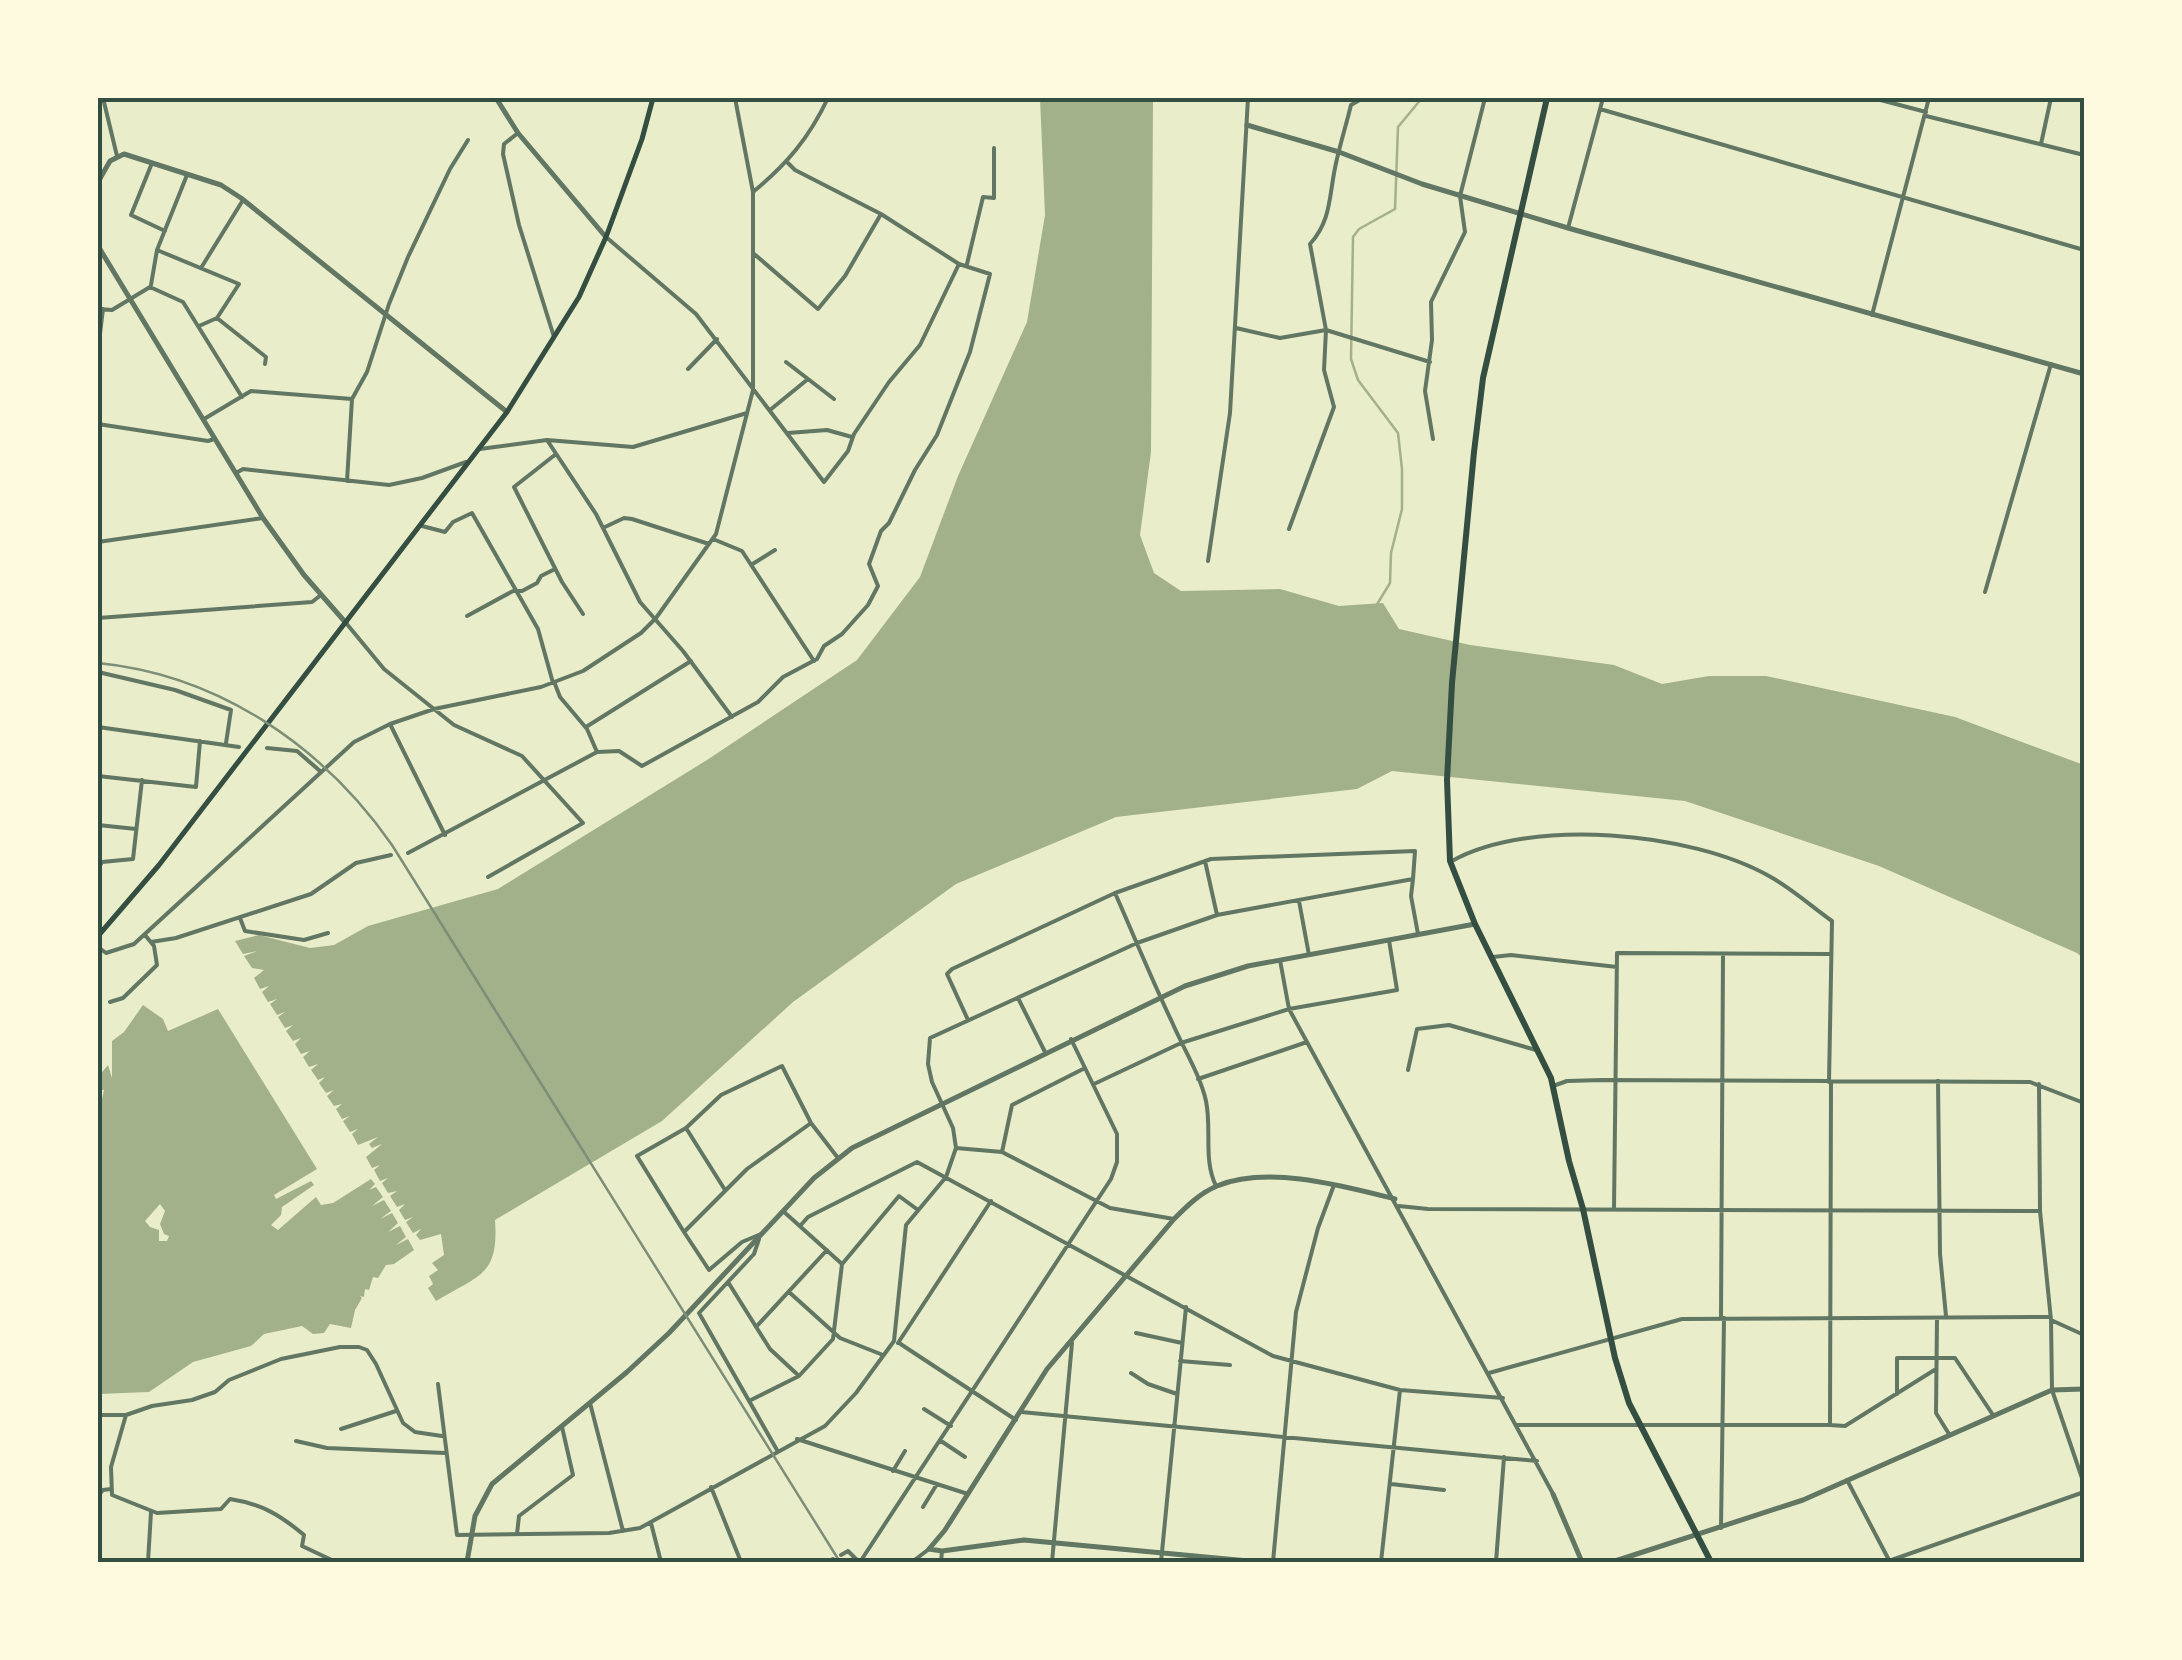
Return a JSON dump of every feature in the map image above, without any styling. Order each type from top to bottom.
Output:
[{"type":"main road","points":[[98,936],[159,865],[506,412],[579,297],[642,139],[652,98]]},
{"type":"main road","points":[[1547,98],[1483,378],[1460,594],[1448,780],[1450,862],[1475,924],[1539,1050],[1553,1086],[1621,1381],[1711,1562]]},
{"type":"street","points":[[103,98],[117,156]]},
{"type":"street","points":[[496,98],[518,132],[606,237],[696,314],[824,482],[848,452],[853,437],[890,382],[920,345],[959,264]]},
{"type":"street","points":[[98,947],[106,953],[119,950],[145,934],[354,742],[434,709],[554,683],[584,671],[641,633],[656,618],[711,541],[753,390],[753,192],[736,98]]},
{"type":"street","points":[[753,192],[788,163],[804,143],[828,98]]},
{"type":"street","points":[[1208,561],[1230,414],[1248,98]]},
{"type":"street","points":[[1289,529],[1334,407],[1324,370],[1326,330],[1310,244],[1328,214],[1352,105],[1363,98]]},
{"type":"street","points":[[1434,439],[1425,390],[1430,362],[1431,302],[1465,232],[1460,196],[1486,98]]},
{"type":"street","points":[[1568,228],[1603,98]]},
{"type":"street","points":[[1873,98],[2084,156]]},
{"type":"street","points":[[1872,315],[1929,98]]},
{"type":"street","points":[[2041,144],[2051,98]]},
{"type":"street","points":[[1600,108],[2084,250]]},
{"type":"street","points":[[1247,125],[1339,152],[1460,196],[2084,374]]},
{"type":"street","points":[[518,132],[504,144],[504,154],[519,225],[554,337]]},
{"type":"street","points":[[347,481],[352,399],[367,372],[385,315],[450,169],[468,140]]},
{"type":"street","points":[[966,265],[984,197],[994,198],[994,148]]},
{"type":"street","points":[[98,182],[110,160],[133,154],[221,185],[506,412]]},
{"type":"street","points":[[152,163],[131,215],[165,230]]},
{"type":"street","points":[[408,853],[597,752],[619,751],[642,766],[732,718],[758,702],[783,677],[814,661],[824,646],[842,634],[868,605],[878,586],[869,564],[881,530],[890,523],[937,435],[970,352],[990,274],[959,264],[881,214],[788,163]]},
{"type":"street","points":[[98,342],[100,309],[112,310],[150,287],[158,250],[187,175]]},
{"type":"street","points":[[201,268],[243,200]]},
{"type":"street","points":[[752,253],[818,309],[845,276],[881,214]]},
{"type":"street","points":[[98,246],[263,518],[321,595],[384,669],[454,725],[522,756],[583,823],[488,876]]},
{"type":"street","points":[[158,250],[239,284],[218,318],[199,326]]},
{"type":"street","points":[[150,287],[183,302],[242,396]]},
{"type":"street","points":[[218,318],[266,356],[265,364]]},
{"type":"street","points":[[1235,328],[1280,338],[1326,330],[1430,362]]},
{"type":"street","points":[[688,369],[716,340]]},
{"type":"street","points":[[786,362],[834,400]]},
{"type":"street","points":[[1984,592],[2051,364]]},
{"type":"street","points":[[770,410],[808,379]]},
{"type":"street","points":[[203,420],[252,391],[352,399]]},
{"type":"street","points":[[480,449],[547,440],[633,447],[747,413]]},
{"type":"street","points":[[98,424],[208,441],[214,438]]},
{"type":"street","points":[[788,432],[827,430],[853,437]]},
{"type":"street","points":[[547,440],[603,528],[640,602],[691,661],[732,718]]},
{"type":"street","points":[[556,454],[514,487],[554,569],[583,614]]},
{"type":"street","points":[[235,473],[244,469],[389,485],[470,461]]},
{"type":"street","points":[[422,526],[445,532],[452,522],[472,513],[538,629],[560,696],[586,728],[597,752]]},
{"type":"street","points":[[98,542],[263,518]]},
{"type":"street","points":[[603,528],[624,518],[632,519],[742,551],[814,661]]},
{"type":"street","points":[[751,565],[775,550]]},
{"type":"street","points":[[467,616],[537,584],[541,576],[554,569]]},
{"type":"street","points":[[98,618],[312,602],[321,595]]},
{"type":"street","points":[[586,728],[691,661]]},
{"type":"street","points":[[98,672],[160,685],[231,710],[226,743]]},
{"type":"street","points":[[390,724],[444,835]]},
{"type":"street","points":[[98,727],[239,747]]},
{"type":"street","points":[[98,776],[196,787],[200,741]]},
{"type":"street","points":[[267,748],[297,751],[320,772]]},
{"type":"street","points":[[98,869],[102,862],[134,859],[142,780]]},
{"type":"street","points":[[98,825],[136,830]]},
{"type":"street","points":[[1450,862],[1469,851],[1570,834],[1638,838],[1702,850],[1770,876],[1832,922],[1830,1425]]},
{"type":"street","points":[[968,1020],[947,974],[952,968],[1115,893],[1205,862],[1415,851],[1411,896],[1418,935]]},
{"type":"street","points":[[151,942],[176,938],[311,894],[356,863],[391,855]]},
{"type":"street","points":[[1205,862],[1217,915]]},
{"type":"street","points":[[896,1342],[906,1225],[946,1177],[956,1148],[954,1128],[928,1064],[930,1038],[1137,944],[1217,915],[1412,879]]},
{"type":"street","points":[[1115,893],[1206,1100],[1207,1148],[1216,1186]]},
{"type":"street","points":[[1299,900],[1309,955]]},
{"type":"street","points":[[240,918],[245,931],[304,940],[328,933]]},
{"type":"street","points":[[467,1562],[470,1536],[484,1494],[492,1484],[670,1333],[760,1234],[838,1158],[1071,1038],[1212,977],[1280,960],[1475,924]]},
{"type":"street","points":[[110,1002],[123,998],[157,964],[145,934]]},
{"type":"street","points":[[1094,1084],[1182,1044],[1289,1009],[1397,990],[1389,940]]},
{"type":"street","points":[[1614,1209],[1616,953],[1830,954]]},
{"type":"street","points":[[1721,1528],[1723,954]]},
{"type":"street","points":[[1492,958],[1512,955],[1616,967]]},
{"type":"street","points":[[1280,960],[1289,1009],[1537,1461],[1582,1562]]},
{"type":"street","points":[[1018,998],[1045,1052]]},
{"type":"street","points":[[1408,1070],[1415,1032],[1437,1024],[1539,1050]]},
{"type":"street","points":[[841,1555],[848,1551],[859,1562],[1111,1180],[1119,1148],[1113,1122],[1071,1038]]},
{"type":"street","points":[[1198,1079],[1307,1042]]},
{"type":"street","points":[[760,1234],[742,1242],[709,1270],[636,1156],[686,1128],[721,1095],[782,1066],[811,1122],[838,1158]]},
{"type":"street","points":[[1002,1152],[1012,1105],[1086,1068]]},
{"type":"street","points":[[1553,1086],[1567,1081],[1616,1080],[2039,1084],[2084,1102]]},
{"type":"street","points":[[1938,1082],[1940,1254],[1946,1318]]},
{"type":"street","points":[[1847,1480],[1889,1562],[2084,1488],[2052,1390],[2040,1212],[2039,1084]]},
{"type":"street","points":[[684,1232],[767,1152],[811,1122]]},
{"type":"street","points":[[686,1128],[725,1190]]},
{"type":"street","points":[[956,1148],[1002,1152],[1110,1208],[1174,1219]]},
{"type":"street","points":[[800,1226],[808,1217],[918,1162],[1273,1356],[1400,1390],[1503,1398]]},
{"type":"street","points":[[912,1562],[929,1549],[1047,1369],[1072,1338],[1174,1219],[1193,1200],[1216,1186],[1266,1176],[1334,1186],[1428,1209],[2040,1212]]},
{"type":"street","points":[[1274,1562],[1296,1312],[1304,1275],[1334,1186]]},
{"type":"street","points":[[750,1401],[799,1376],[836,1334],[842,1264],[900,1196],[918,1210]]},
{"type":"street","points":[[438,1384],[455,1533],[470,1536],[623,1532],[650,1522],[833,1419],[896,1342],[991,1202]]},
{"type":"street","points":[[783,1211],[842,1264]]},
{"type":"street","points":[[760,1234],[754,1254],[699,1312],[778,1450]]},
{"type":"street","points":[[756,1327],[827,1250]]},
{"type":"street","points":[[728,1282],[770,1349],[799,1376]]},
{"type":"street","points":[[789,1292],[836,1334],[885,1356]]},
{"type":"street","points":[[1161,1562],[1186,1307]]},
{"type":"street","points":[[1937,1318],[1936,1413],[1949,1434]]},
{"type":"street","points":[[1489,1373],[1682,1320],[2050,1319],[2084,1335]]},
{"type":"street","points":[[1136,1333],[1182,1343]]},
{"type":"street","points":[[1052,1562],[1072,1338]]},
{"type":"street","points":[[896,1342],[1016,1420]]},
{"type":"street","points":[[98,1416],[126,1415],[152,1406],[192,1400],[215,1392],[228,1380],[281,1359],[359,1347],[376,1364],[396,1411],[410,1429],[442,1436]]},
{"type":"street","points":[[1897,1394],[1897,1358],[1955,1358],[1993,1415]]},
{"type":"street","points":[[1180,1360],[1230,1365]]},
{"type":"street","points":[[1517,1424],[1845,1426],[1936,1370]]},
{"type":"street","points":[[1131,1373],[1148,1384],[1178,1394]]},
{"type":"street","points":[[1612,1562],[1803,1500],[2052,1390],[2084,1389]]},
{"type":"street","points":[[1381,1562],[1400,1390]]},
{"type":"street","points":[[590,1404],[623,1532]]},
{"type":"street","points":[[924,1409],[950,1426]]},
{"type":"street","points":[[341,1429],[396,1411]]},
{"type":"street","points":[[1021,1412],[1537,1461]]},
{"type":"street","points":[[126,1415],[111,1466],[112,1495],[151,1511],[221,1509],[230,1500],[252,1503],[275,1511],[304,1535],[302,1546],[336,1562]]},
{"type":"street","points":[[517,1534],[519,1516],[573,1475],[562,1428]]},
{"type":"street","points":[[797,1440],[968,1494]]},
{"type":"street","points":[[296,1441],[327,1448],[445,1453]]},
{"type":"street","points":[[941,1441],[965,1457]]},
{"type":"street","points":[[892,1471],[905,1452]]},
{"type":"street","points":[[1496,1562],[1504,1458]]},
{"type":"street","points":[[923,1507],[937,1484]]},
{"type":"street","points":[[1391,1484],[1444,1490]]},
{"type":"street","points":[[711,1487],[740,1562]]},
{"type":"street","points":[[98,1496],[111,1489]]},
{"type":"street","points":[[148,1562],[151,1511]]},
{"type":"street","points":[[650,1522],[660,1562]]},
{"type":"street","points":[[929,1549],[1024,1540],[1259,1562]]},
{"type":"street","points":[[941,1562],[942,1550]]},
{"type":"shaded area","points":[[1040,98],[1153,98],[1151,452],[1140,535],[1154,573],[1181,591],[1280,589],[1339,606],[1383,603],[1399,629],[1470,645],[1614,665],[1662,684],[1709,676],[1766,676],[1955,717],[2084,765],[2084,959],[1879,866],[1685,801],[1392,771],[1357,789],[1116,817],[956,884],[793,1002],[662,1121],[495,1220],[494,1253],[483,1272],[436,1301],[428,1288],[433,1284],[429,1276],[438,1270],[432,1263],[444,1255],[441,1234],[420,1240],[416,1235],[421,1229],[413,1233],[406,1222],[413,1217],[405,1220],[399,1210],[405,1204],[397,1207],[390,1196],[397,1191],[388,1193],[382,1183],[388,1178],[380,1181],[374,1170],[380,1165],[372,1168],[366,1157],[382,1144],[372,1148],[369,1144],[378,1137],[358,1145],[352,1134],[358,1129],[350,1132],[343,1121],[350,1116],[342,1119],[336,1109],[342,1104],[334,1106],[327,1096],[334,1090],[326,1093],[319,1083],[325,1077],[318,1080],[311,1070],[318,1064],[309,1067],[303,1057],[310,1051],[301,1054],[295,1044],[301,1038],[293,1041],[286,1031],[293,1025],[285,1028],[278,1017],[285,1012],[277,1015],[270,1004],[277,999],[268,1002],[262,992],[269,986],[260,989],[254,978],[264,970],[252,968],[244,956],[257,951],[243,954],[235,941],[259,935],[310,948],[334,945],[368,926],[498,889],[707,760],[857,660],[920,577],[958,476],[1027,322],[1045,215]]},
{"type":"shaded area","points":[[143,1005],[163,1019],[168,1031],[218,1009],[317,1169],[274,1195],[276,1199],[311,1181],[314,1185],[282,1207],[281,1215],[271,1225],[278,1230],[316,1197],[321,1205],[333,1203],[371,1179],[375,1184],[369,1190],[376,1187],[383,1197],[372,1206],[384,1200],[391,1211],[380,1219],[392,1213],[398,1223],[388,1232],[400,1226],[406,1237],[396,1245],[408,1239],[414,1250],[386,1265],[378,1278],[373,1277],[369,1290],[365,1289],[364,1297],[360,1296],[351,1328],[330,1324],[324,1333],[313,1334],[302,1326],[264,1334],[251,1346],[193,1362],[149,1392],[98,1394],[98,1095],[102,1099],[104,1090],[98,1089],[98,1077],[108,1065],[112,1078],[112,1041],[124,1032]],"holes":[[[160,1204],[165,1211],[160,1224],[169,1236],[167,1241],[159,1241],[159,1230],[145,1221]]]},
{"type":"waterway","points":[[1376,606],[1390,583],[1391,553],[1402,509],[1402,469],[1398,433],[1358,380],[1351,359],[1353,237],[1359,229],[1395,209],[1398,127],[1422,98]]},
{"type":"railway","points":[[98,663],[143,670],[226,700],[301,747],[365,809],[392,845],[840,1562]]}]
